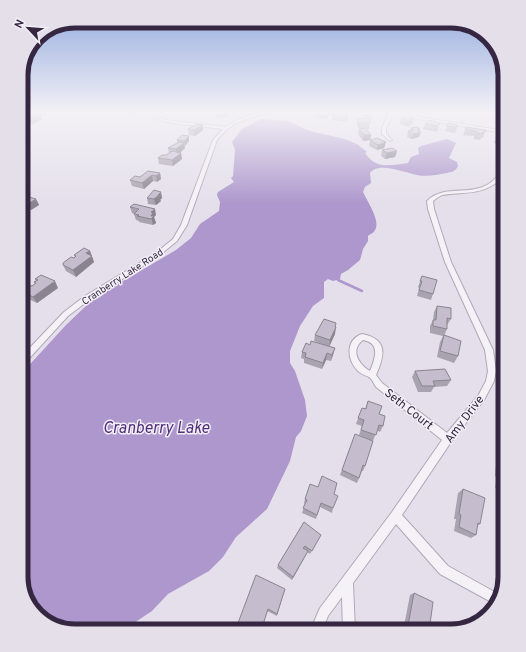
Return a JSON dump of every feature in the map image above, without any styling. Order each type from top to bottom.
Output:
[{"type":"street","name":"Cranberry Lake Road","points":[[28,355],[66,314],[87,298],[158,254],[175,240],[184,225],[214,143]]},
{"type":"street","name":"Amy Drive","points":[[319,624],[324,612],[396,516],[448,439],[481,398],[490,381],[492,371],[489,350],[448,262],[430,208],[430,201],[436,195],[481,190],[498,178]]},
{"type":"street","name":"Seth Court","points":[[372,375],[377,360],[378,347],[373,338],[362,337],[354,344],[352,349],[353,356],[365,374],[372,375],[387,393],[448,439]]},
{"type":"street","points":[[396,516],[444,570],[493,597]]},
{"type":"street","points":[[347,580],[349,624]]},
{"type":"water","name":"Cranberry Lake","points":[[233,143],[356,143],[367,152],[365,153],[374,162],[390,165],[408,163],[411,157],[419,154],[418,148],[421,146],[431,143],[456,143],[449,158],[457,162],[458,166],[452,172],[432,176],[417,175],[385,168],[379,168],[370,173],[371,183],[365,187],[363,192],[375,216],[375,230],[368,236],[368,241],[363,249],[360,260],[341,274],[340,279],[333,281],[328,279],[324,282],[324,298],[313,306],[300,326],[290,351],[290,363],[295,371],[305,400],[307,416],[301,431],[296,437],[290,461],[267,509],[236,537],[223,557],[209,571],[168,594],[152,611],[132,624],[69,624],[51,618],[36,603],[28,583],[28,366],[66,325],[88,304],[101,294],[176,250],[191,238],[200,224],[219,211],[220,202],[217,195],[218,192],[234,182],[231,178],[233,176],[235,150]]},
{"type":"building","points":[[176,143],[183,143],[176,149],[168,148]]},
{"type":"building","points":[[392,148],[397,151],[387,153],[382,150]]},
{"type":"building","points":[[172,151],[181,153],[172,160],[158,158],[162,155],[166,155]]},
{"type":"building","points":[[148,171],[160,173],[156,176],[152,175],[142,183],[130,180],[135,176],[140,177]]},
{"type":"building","points":[[154,190],[161,192],[154,199],[147,198]]},
{"type":"building","points":[[28,197],[36,199],[28,204]]},
{"type":"building","points":[[134,204],[155,209],[151,212],[153,213],[151,216],[154,216],[151,219],[137,216],[139,215],[134,214],[139,209],[130,207]]},
{"type":"building","points":[[84,248],[90,251],[86,253],[92,256],[73,270],[63,265],[63,263],[71,257],[74,258],[76,256],[74,255]]},
{"type":"building","points":[[41,275],[55,281],[33,297],[28,294],[28,285],[32,286],[36,283],[34,282],[38,280],[35,279]]},
{"type":"building","points":[[422,276],[437,280],[433,294],[419,290]]},
{"type":"building","points":[[437,306],[451,308],[451,319],[447,318],[447,329],[433,326],[433,320],[436,320]]},
{"type":"building","points":[[324,319],[336,323],[336,327],[330,340],[315,335]]},
{"type":"building","points":[[444,335],[461,341],[458,356],[440,351]]},
{"type":"building","points":[[311,341],[335,348],[332,355],[327,353],[323,363],[305,357],[306,353],[302,352],[306,343],[310,345]]},
{"type":"building","points":[[445,369],[451,380],[433,381],[435,386],[422,386],[415,371]]},
{"type":"building","points":[[368,401],[382,406],[379,414],[385,416],[383,426],[379,425],[376,435],[361,430],[364,420],[358,418],[362,408],[366,409]]},
{"type":"building","points":[[355,434],[373,441],[365,466],[363,465],[359,478],[342,470]]},
{"type":"building","points":[[322,476],[337,483],[334,494],[338,496],[333,508],[321,503],[317,515],[303,508],[307,500],[305,499],[310,484],[318,487]]},
{"type":"building","points":[[463,489],[485,498],[480,524],[478,523],[476,535],[459,527],[461,515],[459,514]]},
{"type":"building","points":[[304,522],[321,535],[312,551],[305,546],[303,548],[308,551],[293,577],[278,565]]},
{"type":"building","points":[[256,575],[285,589],[277,614],[268,609],[263,624],[238,624]]},
{"type":"building","points":[[414,593],[433,602],[430,624],[426,622],[426,624],[408,624]]},
{"type":"waterway","points":[[338,280],[362,291]]}]
